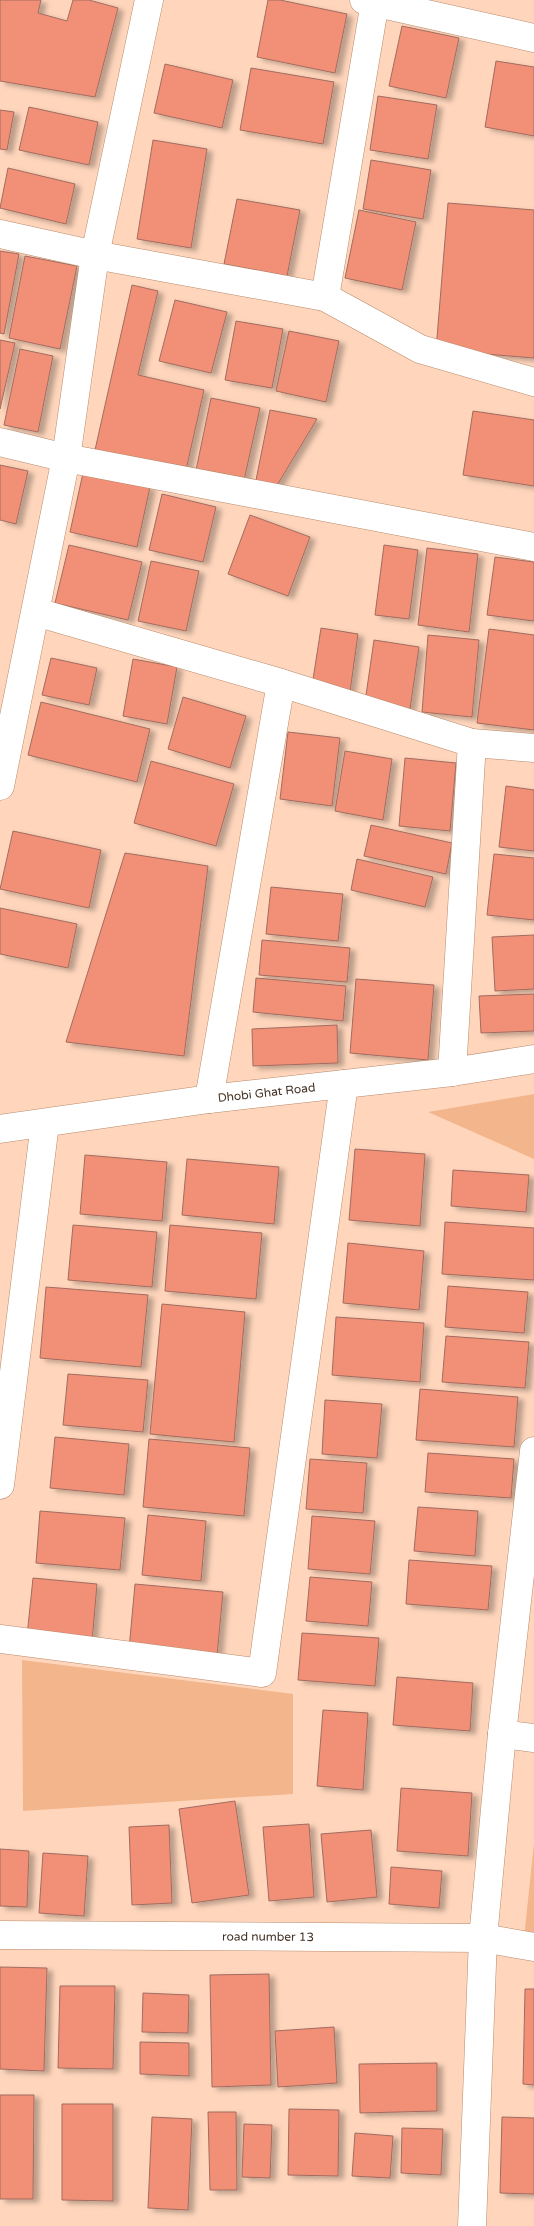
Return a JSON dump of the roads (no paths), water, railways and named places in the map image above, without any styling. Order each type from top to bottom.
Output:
[{"type":"street","points":[[0,786],[66,458],[95,254],[149,0]]},
{"type":"street","points":[[325,297],[369,1],[534,38]]},
{"type":"street","points":[[0,234],[95,254],[325,297],[420,349],[534,382]]},
{"type":"street","points":[[0,442],[66,458],[534,547]]},
{"type":"street","points":[[36,612],[281,683],[472,743],[534,748]]},
{"type":"street","points":[[209,1099],[281,683]]},
{"type":"street","points":[[452,1072],[472,743]]},
{"type":"street","name":"Dhobi Ghat Road","points":[[0,1129],[209,1099],[452,1072],[534,1059]]},
{"type":"street","points":[[0,1638],[262,1673],[344,1084]]},
{"type":"street","points":[[0,1485],[45,1123]]},
{"type":"street","points":[[472,2226],[483,1938],[502,1734],[534,1451]]},
{"type":"street","points":[[502,1734],[534,1738]]},
{"type":"street","name":"road number 13","points":[[0,1935],[483,1938],[534,1947]]}]
